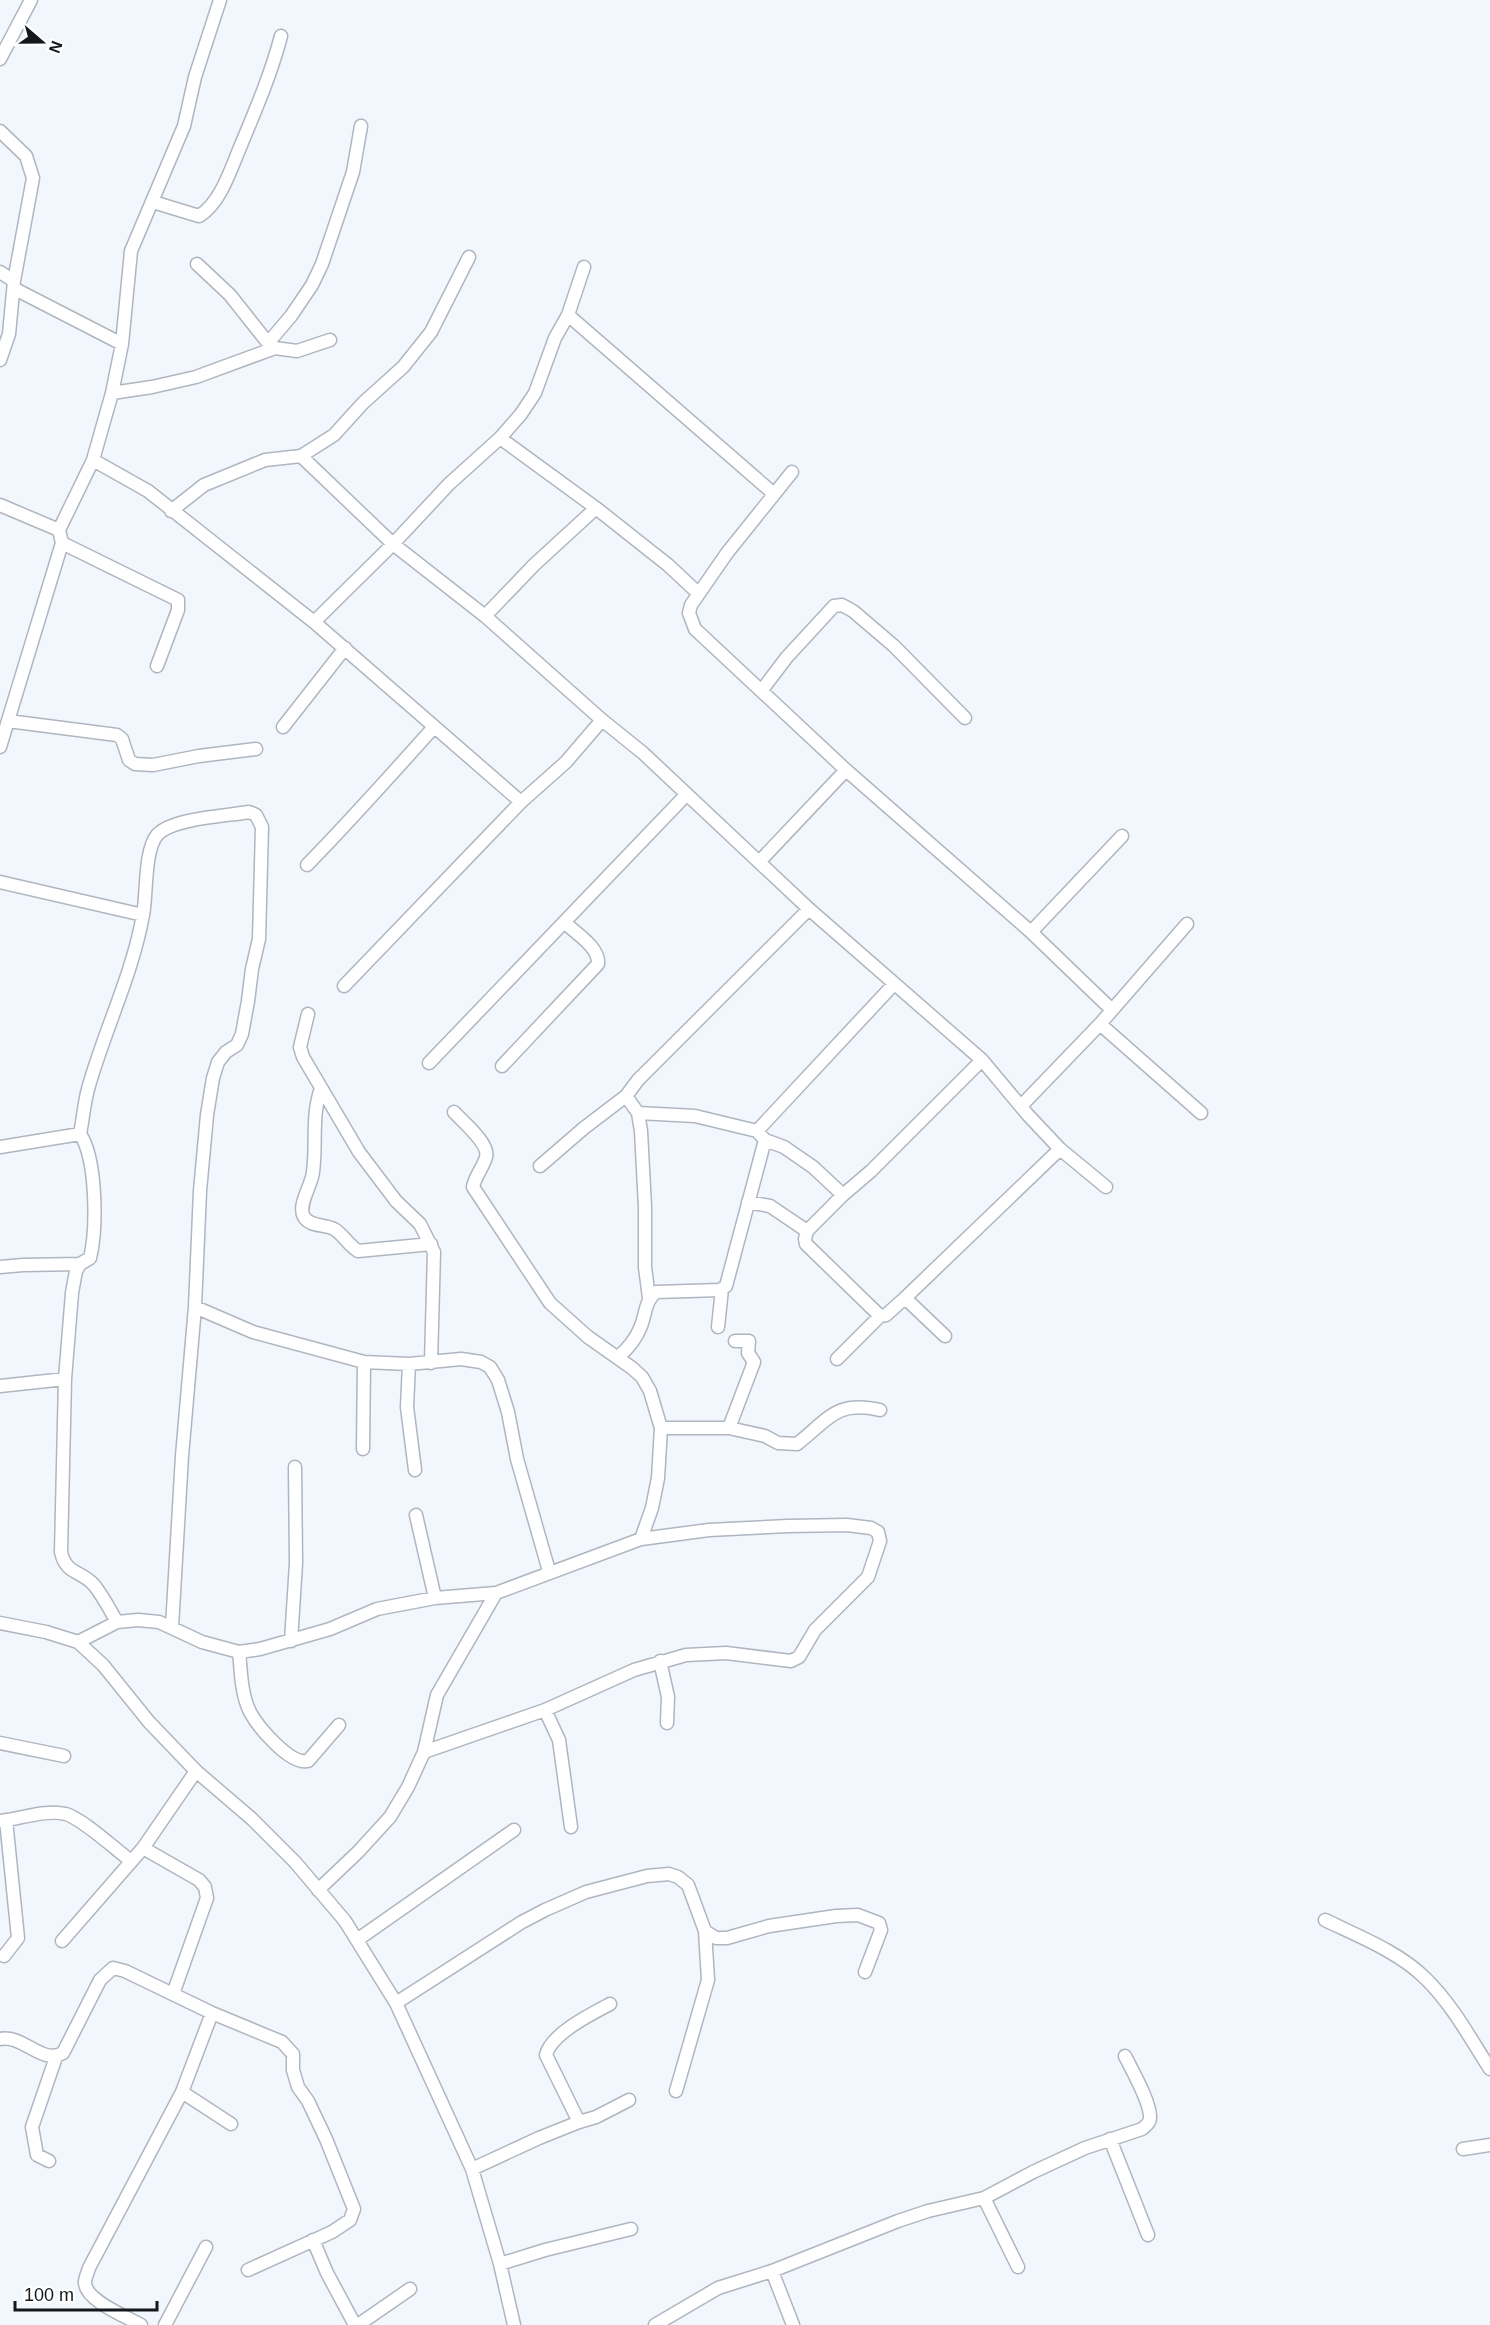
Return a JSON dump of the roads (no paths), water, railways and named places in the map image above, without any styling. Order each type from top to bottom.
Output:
[{"type":"street","points":[[0,747],[62,543],[58,530],[93,460],[112,393],[123,344],[131,250],[184,126],[195,77],[220,0]]},
{"type":"street","points":[[0,59],[29,1]]},
{"type":"street","points":[[153,202],[199,216],[208,211],[251,125],[273,68],[281,36]]},
{"type":"street","points":[[112,393],[196,377],[272,345],[312,285],[322,264],[353,172],[361,126]]},
{"type":"street","points":[[0,131],[26,156],[33,178],[14,285],[9,334],[0,360]]},
{"type":"street","points":[[171,511],[188,496],[212,481],[265,460],[301,456],[334,435],[363,403],[403,367],[431,332],[469,257]]},
{"type":"street","points":[[197,264],[230,296],[272,345],[297,351],[330,340]]},
{"type":"street","points":[[314,622],[393,544],[449,484],[500,438],[535,393],[555,338],[568,315],[584,267]]},
{"type":"street","points":[[0,272],[14,285],[123,344]]},
{"type":"street","points":[[568,315],[774,494]]},
{"type":"street","points":[[500,438],[596,508],[668,565],[698,593]]},
{"type":"street","points":[[301,456],[393,544],[485,616],[602,720],[643,753],[809,909],[982,1060],[1060,1149],[1106,1187]]},
{"type":"street","points":[[93,460],[148,491],[314,622],[521,802]]},
{"type":"street","points":[[792,472],[698,593],[689,613],[695,629],[703,639],[762,690],[846,770],[1031,932],[1112,1010]]},
{"type":"street","points":[[0,505],[58,530]]},
{"type":"street","points":[[485,616],[596,508]]},
{"type":"street","points":[[62,543],[178,600],[178,610],[158,666]]},
{"type":"street","points":[[762,690],[834,606],[842,605],[853,611],[894,646],[965,718]]},
{"type":"street","points":[[283,727],[345,648]]},
{"type":"street","points":[[344,986],[521,802],[566,762],[602,720]]},
{"type":"street","points":[[9,722],[117,735],[122,739],[129,760],[135,764],[153,765],[199,756],[256,749]]},
{"type":"street","points":[[307,865],[368,803],[377,789],[434,727]]},
{"type":"street","points":[[759,862],[846,770]]},
{"type":"street","points":[[429,1063],[686,795]]},
{"type":"street","points":[[117,1622],[93,1584],[72,1571],[63,1562],[61,1552],[65,1379],[72,1293],[76,1271],[80,1264],[90,1258],[94,1200],[86,1142],[80,1134],[87,1092],[121,995],[143,915],[152,845],[156,837],[162,831],[187,822],[249,812],[256,815],[262,827],[259,939],[242,1034],[237,1045],[218,1062],[213,1078],[200,1191],[195,1306],[182,1456],[172,1628]]},
{"type":"street","points":[[1031,932],[1122,836]]},
{"type":"street","points":[[0,882],[143,915]]},
{"type":"street","points":[[540,1166],[626,1096],[638,1080],[809,909]]},
{"type":"street","points":[[502,1066],[598,964],[599,957],[594,950],[565,923]]},
{"type":"street","points":[[1022,1105],[1100,1024],[1187,924]]},
{"type":"street","points":[[718,1327],[722,1289],[728,1280],[748,1202],[761,1135],[894,984]]},
{"type":"street","points":[[308,1014],[300,1047],[321,1088],[359,1152],[396,1201],[420,1224],[434,1252],[431,1363]]},
{"type":"street","points":[[1100,1024],[1201,1113]]},
{"type":"street","points":[[880,1316],[806,1244],[807,1231],[871,1171],[982,1060]]},
{"type":"street","points":[[321,1088],[315,1105],[313,1173],[302,1209],[303,1216],[309,1222],[334,1229],[358,1251],[431,1244]]},
{"type":"street","points":[[618,1357],[630,1347],[640,1329],[649,1298],[645,1267],[641,1131],[638,1113],[626,1096]]},
{"type":"street","points":[[454,1112],[485,1145],[487,1156],[475,1177],[473,1187],[550,1303],[588,1337],[642,1377],[650,1391],[661,1428],[658,1479],[652,1508],[641,1539]]},
{"type":"street","points":[[638,1113],[695,1116],[761,1135],[784,1147],[813,1167],[843,1195]]},
{"type":"street","points":[[0,1147],[80,1134]]},
{"type":"street","points":[[837,1359],[880,1316],[886,1314],[905,1298],[1060,1149]]},
{"type":"street","points":[[748,1202],[770,1206],[807,1231]]},
{"type":"street","points":[[0,1267],[23,1264],[80,1264]]},
{"type":"street","points":[[649,1298],[656,1292],[669,1290],[722,1289]]},
{"type":"street","points":[[905,1298],[945,1336]]},
{"type":"street","points":[[195,1306],[253,1332],[316,1347],[364,1362],[409,1364],[461,1359],[490,1366],[498,1380],[508,1412],[518,1459],[549,1571]]},
{"type":"street","points":[[729,1428],[754,1362],[748,1353],[749,1341],[735,1341]]},
{"type":"street","points":[[363,1449],[364,1362]]},
{"type":"street","points":[[409,1364],[407,1407],[415,1470]]},
{"type":"street","points":[[0,1386],[65,1379]]},
{"type":"street","points":[[661,1428],[729,1428],[765,1436],[778,1443],[797,1444],[837,1411],[864,1406],[880,1410]]},
{"type":"street","points":[[291,1641],[296,1563],[296,1467]]},
{"type":"street","points":[[416,1515],[435,1598]]},
{"type":"street","points":[[78,1642],[117,1622],[138,1620],[159,1622],[202,1642],[239,1652],[260,1649],[330,1629],[377,1609],[435,1598],[496,1593],[549,1571],[641,1539],[750,1527],[847,1525],[871,1528],[878,1532],[880,1541],[868,1577],[815,1630],[799,1657],[791,1661],[726,1653],[686,1655],[660,1661],[634,1670],[545,1710],[424,1752]]},
{"type":"street","points":[[318,1890],[390,1817],[408,1787],[424,1752],[437,1695],[496,1593]]},
{"type":"street","points":[[0,1623],[46,1632],[78,1642],[103,1665],[149,1722],[196,1771],[252,1819],[295,1862],[345,1921],[396,2003],[472,2169],[500,2264],[514,2325]]},
{"type":"street","points":[[239,1652],[242,1685],[250,1711],[268,1736],[291,1758],[308,1761],[339,1725]]},
{"type":"street","points":[[660,1661],[668,1697],[667,1723]]},
{"type":"street","points":[[545,1710],[559,1740],[571,1827]]},
{"type":"street","points":[[0,1743],[64,1756]]},
{"type":"street","points":[[63,1941],[143,1848],[196,1771]]},
{"type":"street","points":[[4,1956],[18,1938],[3,1820],[65,1814],[77,1820],[131,1861]]},
{"type":"street","points":[[357,1940],[514,1830]]},
{"type":"street","points":[[143,1848],[199,1880],[205,1887],[207,1898],[173,1994]]},
{"type":"street","points":[[396,2003],[522,1922],[545,1910],[586,1892],[647,1876],[669,1874],[688,1885],[705,1931],[708,1980],[676,2091]]},
{"type":"street","points":[[705,1931],[716,1938],[727,1938],[747,1931],[784,1924],[858,1915],[879,1923],[881,1930],[865,1972]]},
{"type":"street","points":[[1325,1920],[1397,1958],[1424,1976],[1444,1999],[1490,2069]]},
{"type":"street","points":[[0,2039],[5,2038],[22,2043],[46,2056],[56,2057],[63,2053],[100,1980],[113,1968],[125,1971],[212,2013],[282,2042],[292,2054],[298,2087],[309,2101],[354,2209],[350,2220],[332,2232],[248,2270]]},
{"type":"street","points":[[579,2122],[546,2055],[548,2047],[572,2026],[610,2004]]},
{"type":"street","points":[[141,2325],[94,2299],[87,2291],[84,2282],[89,2268],[182,2092],[212,2013]]},
{"type":"street","points":[[655,2325],[718,2288],[772,2271],[898,2221],[984,2198],[1085,2148],[1142,2128],[1148,2124],[1150,2118],[1141,2089],[1125,2056]]},
{"type":"street","points":[[49,2162],[37,2155],[32,2127],[56,2057]]},
{"type":"street","points":[[182,2092],[231,2124]]},
{"type":"street","points":[[472,2169],[579,2122],[596,2117],[629,2100]]},
{"type":"street","points":[[1110,2139],[1148,2235]]},
{"type":"street","points":[[1463,2149],[1490,2145]]},
{"type":"street","points":[[984,2198],[1018,2266]]},
{"type":"street","points":[[500,2264],[545,2250],[631,2229]]},
{"type":"street","points":[[313,2240],[327,2273],[357,2325],[410,2289]]},
{"type":"street","points":[[165,2325],[206,2247]]},
{"type":"street","points":[[772,2271],[794,2325]]}]
